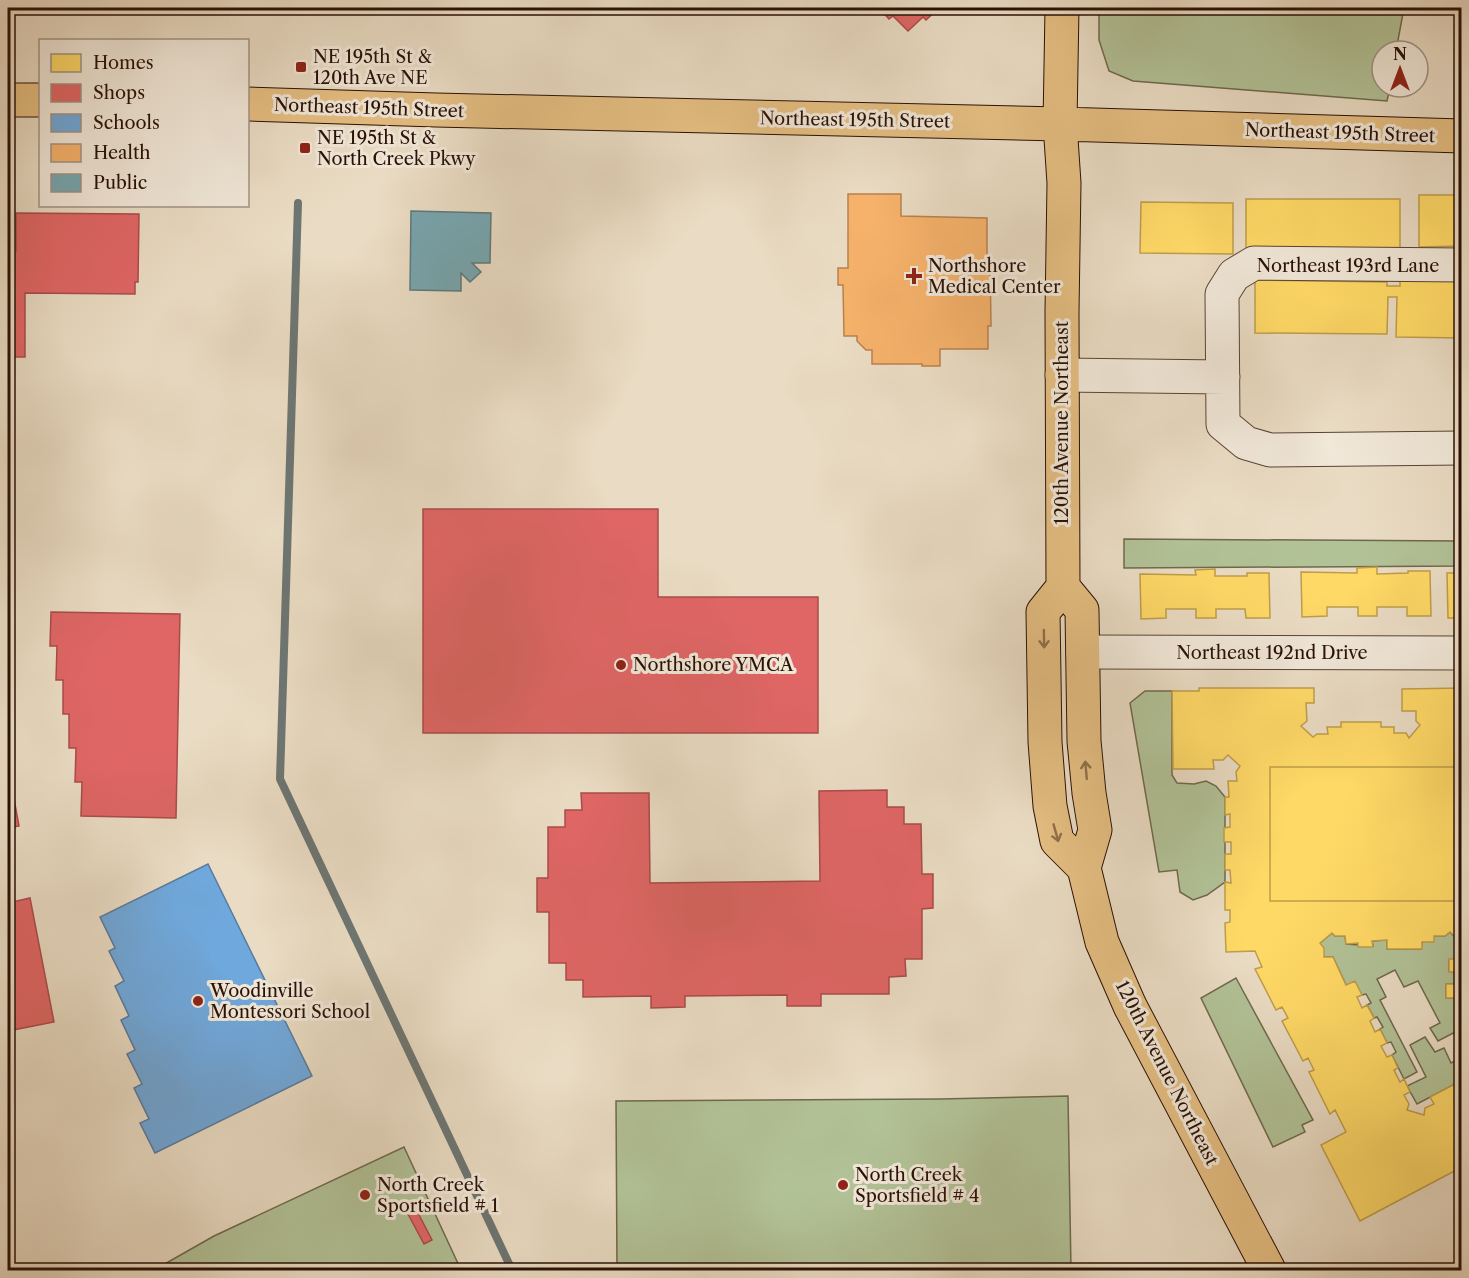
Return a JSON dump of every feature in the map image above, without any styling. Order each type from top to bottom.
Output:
[{"type":"main road","name":"120th Avenue Northeast","points":[[1062,8],[1060,124],[1064,183],[1063,587],[1082,610],[1084,741],[1095,830],[1084,868],[1102,942],[1130,1006],[1269,1270]]},
{"type":"main road","points":[[8,100],[39,100]]},
{"type":"main road","name":"Northeast 195th Street","points":[[249,104],[1461,136]]},
{"type":"main road","points":[[1063,587],[1043,612],[1048,785],[1057,841],[1084,868]]},
{"type":"street","name":"Northeast 193rd Lane","points":[[1461,265],[1254,263],[1234,275],[1222,294],[1223,424],[1246,443],[1270,450],[1461,448]]},
{"type":"street","points":[[1062,375],[1223,377]]},
{"type":"street","name":"Northeast 192nd Drive","points":[[1083,652],[1461,653]]},
{"type":"green space","points":[[1099,8],[1404,8],[1398,39],[1370,39],[1370,99],[1387,99],[1387,101],[1133,81],[1109,71],[1099,40]]},
{"type":"green space","points":[[1124,539],[1461,541],[1461,566],[1124,568]]},
{"type":"green space","points":[[1145,691],[1172,691],[1172,775],[1177,783],[1194,784],[1206,781],[1216,786],[1225,797],[1225,882],[1207,895],[1193,900],[1180,892],[1177,870],[1159,872],[1130,703]]},
{"type":"green space","points":[[1450,932],[1461,944],[1457,948],[1457,959],[1449,960],[1449,971],[1454,972],[1455,984],[1446,984],[1446,998],[1461,998],[1461,1029],[1438,1041],[1430,1028],[1440,1023],[1418,981],[1404,987],[1395,970],[1377,979],[1386,997],[1380,1000],[1417,1072],[1404,1079],[1392,1055],[1396,1052],[1391,1042],[1387,1043],[1380,1029],[1383,1027],[1377,1017],[1374,1018],[1367,1005],[1371,1003],[1366,994],[1362,995],[1346,985],[1333,957],[1324,957],[1320,943],[1332,933],[1335,936],[1345,936],[1346,944],[1373,946],[1372,941],[1387,940],[1387,949],[1421,949],[1422,942],[1434,936],[1445,936]]},
{"type":"green space","points":[[1236,978],[1313,1120],[1302,1125],[1305,1132],[1273,1147],[1201,998]]},
{"type":"green space","points":[[1425,1037],[1435,1052],[1444,1048],[1451,1063],[1461,1058],[1461,1081],[1417,1104],[1407,1086],[1426,1077],[1410,1045]]},
{"type":"green space","name":"North Creek Sportsfield # 4","points":[[1068,1096],[1071,1270],[617,1269],[616,1101]]},
{"type":"green space","name":"North Creek Sportsfield # 1","points":[[404,1147],[461,1270],[154,1270],[214,1236]]},
{"type":"building: Homes","points":[[1419,195],[1462,195],[1462,246],[1419,247]]},
{"type":"building: Homes","points":[[1246,199],[1400,199],[1400,251],[1246,250]]},
{"type":"building: Homes","points":[[1141,202],[1233,203],[1233,254],[1140,253]]},
{"type":"building: Homes","points":[[1400,278],[1462,279],[1462,338],[1396,337],[1397,297],[1388,297],[1387,334],[1255,333],[1255,280],[1387,282],[1387,286],[1400,286]]},
{"type":"building: Homes","points":[[1377,567],[1377,574],[1430,571],[1431,616],[1407,616],[1407,607],[1377,607],[1377,616],[1358,616],[1358,607],[1327,607],[1327,616],[1302,617],[1301,572],[1357,573],[1357,568]]},
{"type":"building: Homes","points":[[1215,569],[1215,576],[1269,573],[1270,618],[1246,618],[1245,609],[1216,609],[1216,618],[1196,618],[1196,609],[1166,609],[1166,618],[1141,619],[1140,574],[1196,575],[1195,570]]},
{"type":"building: Homes","points":[[1447,573],[1462,573],[1462,618],[1448,618]]},
{"type":"building: Homes","points":[[1199,688],[1314,688],[1314,703],[1306,703],[1307,721],[1301,726],[1313,737],[1317,734],[1328,734],[1327,727],[1341,727],[1341,722],[1381,722],[1381,727],[1394,727],[1394,733],[1406,733],[1409,738],[1420,725],[1416,721],[1416,711],[1402,711],[1402,689],[1462,688],[1462,767],[1270,767],[1270,901],[1462,901],[1462,943],[1450,932],[1445,936],[1434,936],[1434,942],[1422,942],[1422,949],[1387,949],[1387,940],[1372,941],[1373,947],[1358,947],[1358,943],[1346,944],[1345,936],[1335,936],[1332,933],[1320,943],[1324,948],[1324,957],[1333,957],[1346,985],[1355,981],[1362,995],[1357,997],[1362,1008],[1367,1005],[1374,1018],[1370,1021],[1375,1032],[1380,1029],[1387,1043],[1381,1046],[1387,1057],[1392,1055],[1398,1068],[1394,1070],[1400,1082],[1404,1079],[1410,1092],[1404,1095],[1409,1104],[1407,1110],[1424,1115],[1425,1108],[1434,1104],[1430,1097],[1455,1084],[1458,1089],[1462,1088],[1462,1167],[1360,1221],[1321,1145],[1346,1132],[1335,1110],[1330,1114],[1309,1072],[1314,1070],[1308,1058],[1303,1061],[1282,1021],[1288,1018],[1282,1007],[1276,1010],[1255,969],[1262,967],[1255,951],[1226,952],[1225,923],[1230,922],[1230,910],[1225,910],[1225,882],[1231,883],[1230,870],[1225,870],[1225,854],[1231,854],[1231,842],[1224,842],[1224,828],[1230,827],[1230,814],[1225,815],[1225,797],[1229,797],[1228,781],[1237,781],[1236,772],[1240,766],[1228,755],[1223,760],[1213,760],[1214,769],[1173,769],[1172,691],[1199,691]]},
{"type":"building: Homes","points":[[1270,767],[1462,767],[1462,901],[1270,901]]},
{"type":"building: Homes","points":[[1462,944],[1462,998],[1446,998],[1446,984],[1455,984],[1454,972],[1449,972],[1449,959],[1457,959],[1457,948]]},
{"type":"building: Shops","points":[[879,8],[939,8],[926,20],[923,17],[908,31],[893,16],[889,19]]},
{"type":"building: Shops","points":[[16,213],[139,214],[138,282],[135,282],[135,294],[25,293],[25,357],[8,357],[8,250],[16,251]]},
{"type":"building: Shops","name":"Northshore YMCA","points":[[423,509],[658,509],[658,597],[818,597],[818,733],[423,733]]},
{"type":"building: Shops","points":[[51,612],[180,614],[176,818],[81,816],[82,782],[75,782],[76,748],[69,748],[69,714],[63,714],[63,680],[56,680],[57,646],[50,646]]},
{"type":"building: Shops","points":[[8,766],[19,826],[8,828]]},
{"type":"building: Shops","points":[[887,790],[887,807],[904,807],[904,824],[921,824],[922,874],[933,874],[933,908],[922,909],[922,959],[905,959],[906,976],[889,977],[889,994],[821,994],[821,1006],[787,1006],[787,995],[685,996],[685,1007],[651,1008],[651,996],[583,997],[583,980],[566,980],[566,963],[549,963],[549,912],[537,912],[537,878],[548,878],[548,827],[565,827],[565,810],[582,810],[581,793],[649,793],[650,883],[820,881],[819,791]]},
{"type":"building: Shops","points":[[30,898],[54,1022],[8,1031],[8,903]]},
{"type":"building: Shops","points":[[416,1209],[432,1240],[424,1244],[408,1214]]},
{"type":"building: Schools","name":"Woodinville Montessori School","points":[[208,864],[312,1076],[155,1153],[140,1123],[149,1119],[134,1088],[142,1084],[127,1054],[135,1050],[121,1020],[129,1016],[115,986],[124,981],[109,951],[115,948],[100,917]]},
{"type":"building: Health","name":"Northshore Medical Center","points":[[848,194],[901,194],[901,216],[987,218],[991,326],[988,326],[988,349],[940,349],[940,366],[872,364],[872,350],[866,350],[857,341],[857,336],[844,336],[843,285],[838,285],[838,268],[848,268]]},
{"type":"building: Public","points":[[411,211],[491,213],[490,263],[472,263],[481,272],[470,282],[461,273],[461,291],[410,290]]},
{"type":"waterway","points":[[298,203],[280,779],[512,1270]]},
{"type":"place","name":"NE 195th St & 120th Ave NE","points":[[301,67]]},
{"type":"place","name":"NE 195th St & North Creek Pkwy","points":[[305,148]]},
{"type":"place","name":"Northshore Medical Center","points":[[914,276]]},
{"type":"place","name":"Northshore YMCA","points":[[621,665]]},
{"type":"place","name":"Woodinville Montessori School","points":[[198,1001]]},
{"type":"place","name":"North Creek Sportsfield # 4","points":[[843,1185]]},
{"type":"place","name":"North Creek Sportsfield # 1","points":[[365,1195]]}]
